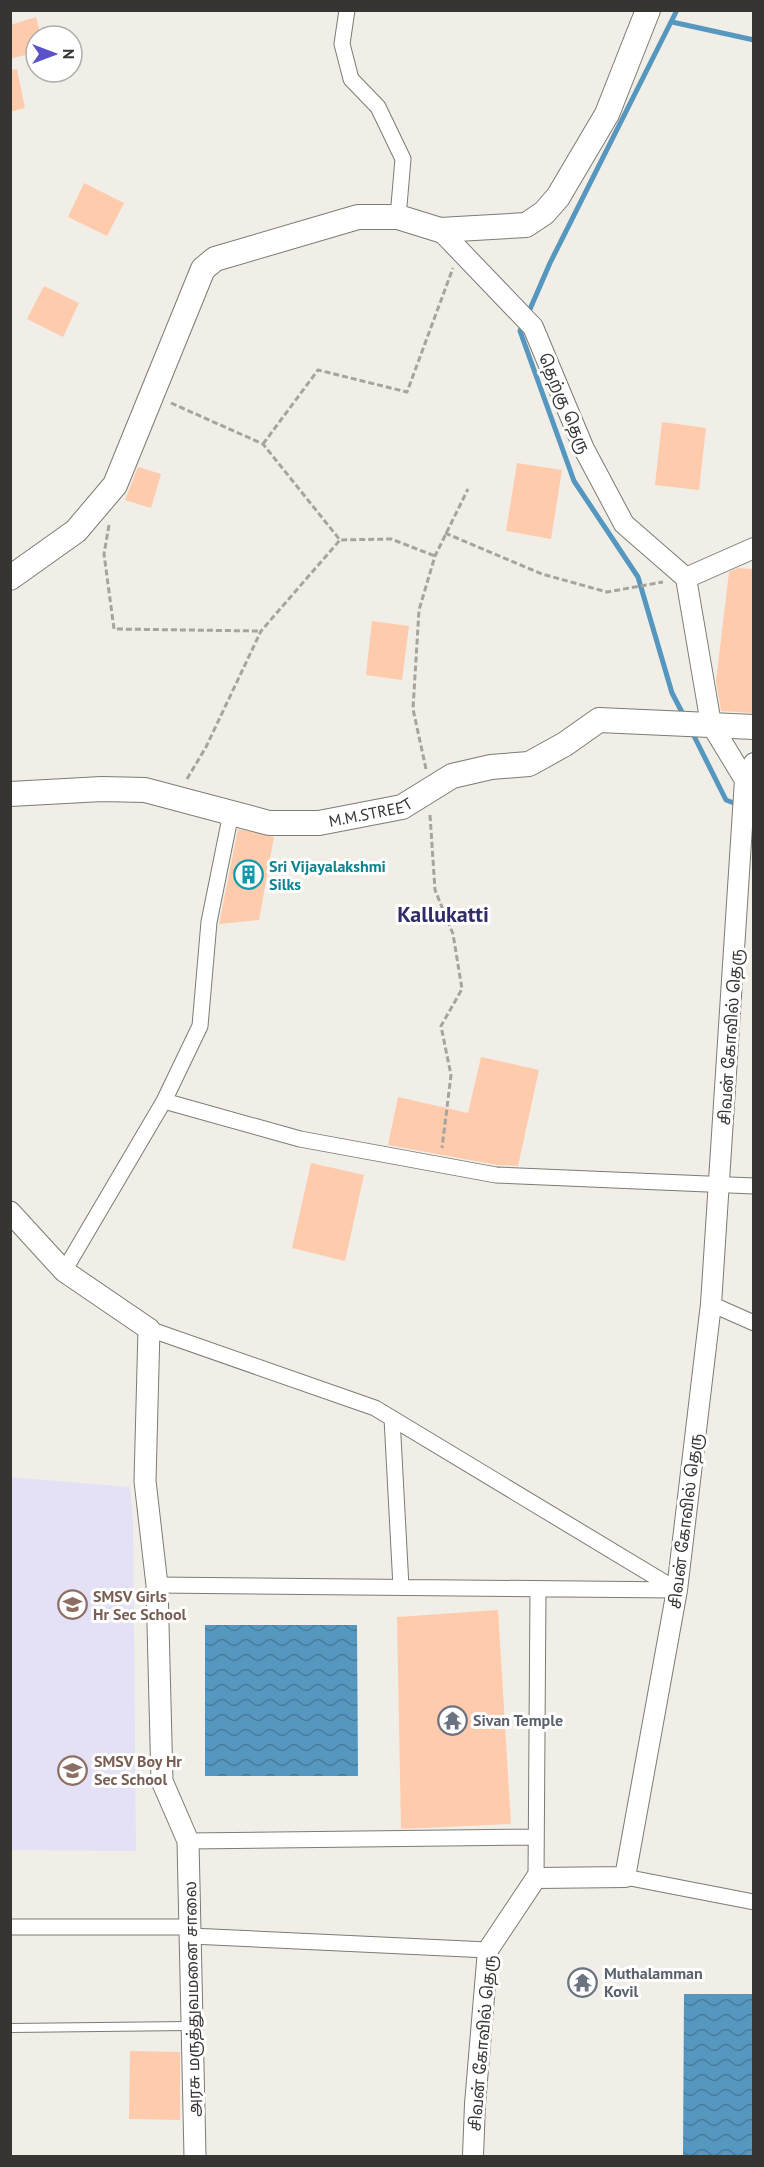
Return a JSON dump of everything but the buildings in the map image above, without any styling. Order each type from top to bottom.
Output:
[{"type":"main road","points":[[10,578],[76,531],[115,485],[203,269],[215,259],[358,217],[398,217],[441,230],[526,225],[544,213],[558,197],[607,114],[648,10]]},
{"type":"main road","name":"M.M.STREET","points":[[10,794],[102,789],[145,790],[269,823],[319,823],[402,807],[452,776],[491,767],[529,764],[565,744],[599,720],[711,724],[753,728]]},
{"type":"main road","points":[[10,1212],[64,1270],[149,1329],[145,1481],[157,1585],[162,1781],[188,1841]]},
{"type":"main road","name":"அரசு மருத்துவமனை சாலை","points":[[188,1841],[194,2026],[195,2157]]},
{"type":"street","points":[[347,10],[342,44],[351,79],[378,107],[403,159],[398,217]]},
{"type":"street","name":"தெற்கு தெரு","points":[[441,230],[533,327],[584,448],[624,524],[686,578]]},
{"type":"street","points":[[749,771],[711,724],[686,578],[753,548]]},
{"type":"street","name":"சிவன் கோவில் தெரு","points":[[625,1876],[678,1590],[711,1304],[749,771]]},
{"type":"street","points":[[64,1270],[164,1101],[200,1026],[209,922],[231,813]]},
{"type":"street","points":[[164,1101],[300,1139],[496,1176],[753,1186]]},
{"type":"street","points":[[711,1304],[753,1323]]},
{"type":"street","points":[[149,1329],[375,1408],[678,1590]]},
{"type":"street","points":[[392,1418],[401,1587]]},
{"type":"street","points":[[157,1585],[678,1590]]},
{"type":"street","points":[[538,1589],[536,1878],[625,1876],[753,1902]]},
{"type":"street","points":[[188,1841],[536,1837]]},
{"type":"street","name":"சிவன் கோவில் தெரு","points":[[473,2157],[475,2104],[488,1950],[536,1878]]},
{"type":"street","points":[[10,1927],[191,1932],[488,1950]]},
{"type":"lane","points":[[10,2028],[194,2026]]},
{"type":"path","points":[[263,444],[318,370],[407,392],[460,250]]},
{"type":"path","points":[[152,395],[263,444],[340,540]]},
{"type":"path","points":[[439,1165],[452,1075],[441,1026],[462,990],[453,934],[435,890],[426,763],[413,709],[418,610],[435,556],[468,489]]},
{"type":"path","points":[[110,519],[104,554],[114,629],[261,631]]},
{"type":"path","points":[[445,533],[542,574],[607,592],[686,578]]},
{"type":"path","points":[[175,798],[206,747],[261,631],[340,540],[391,539],[435,556]]},
{"type":"shaded area","points":[[10,1477],[130,1487],[133,1520],[136,1851],[11,1850]]},
{"type":"water","points":[[205,1625],[357,1625],[358,1776],[205,1776]]},
{"type":"water","points":[[684,1994],[753,1994],[753,2156],[683,2156]]},
{"type":"waterway","points":[[527,316],[550,263],[677,10]]},
{"type":"waterway","points":[[672,22],[754,40]]},
{"type":"waterway","points":[[523,324],[520,331],[574,481],[638,577],[672,693],[684,716]]},
{"type":"waterway","points":[[692,732],[726,800],[739,805]]},
{"type":"place","name":"Sri Vijayalakshmi Silks","points":[[248,875]]},
{"type":"place","name":"SMSV Girls Hr Sec School","points":[[72,1605]]},
{"type":"place","name":"Sivan Temple","points":[[452,1720]]},
{"type":"place","name":"SMSV Boy Hr Sec School","points":[[73,1770]]},
{"type":"place","name":"Muthalamman Kovil","points":[[583,1982]]},
{"type":"district","name":"Kallukatti","points":[[443,914]]}]
